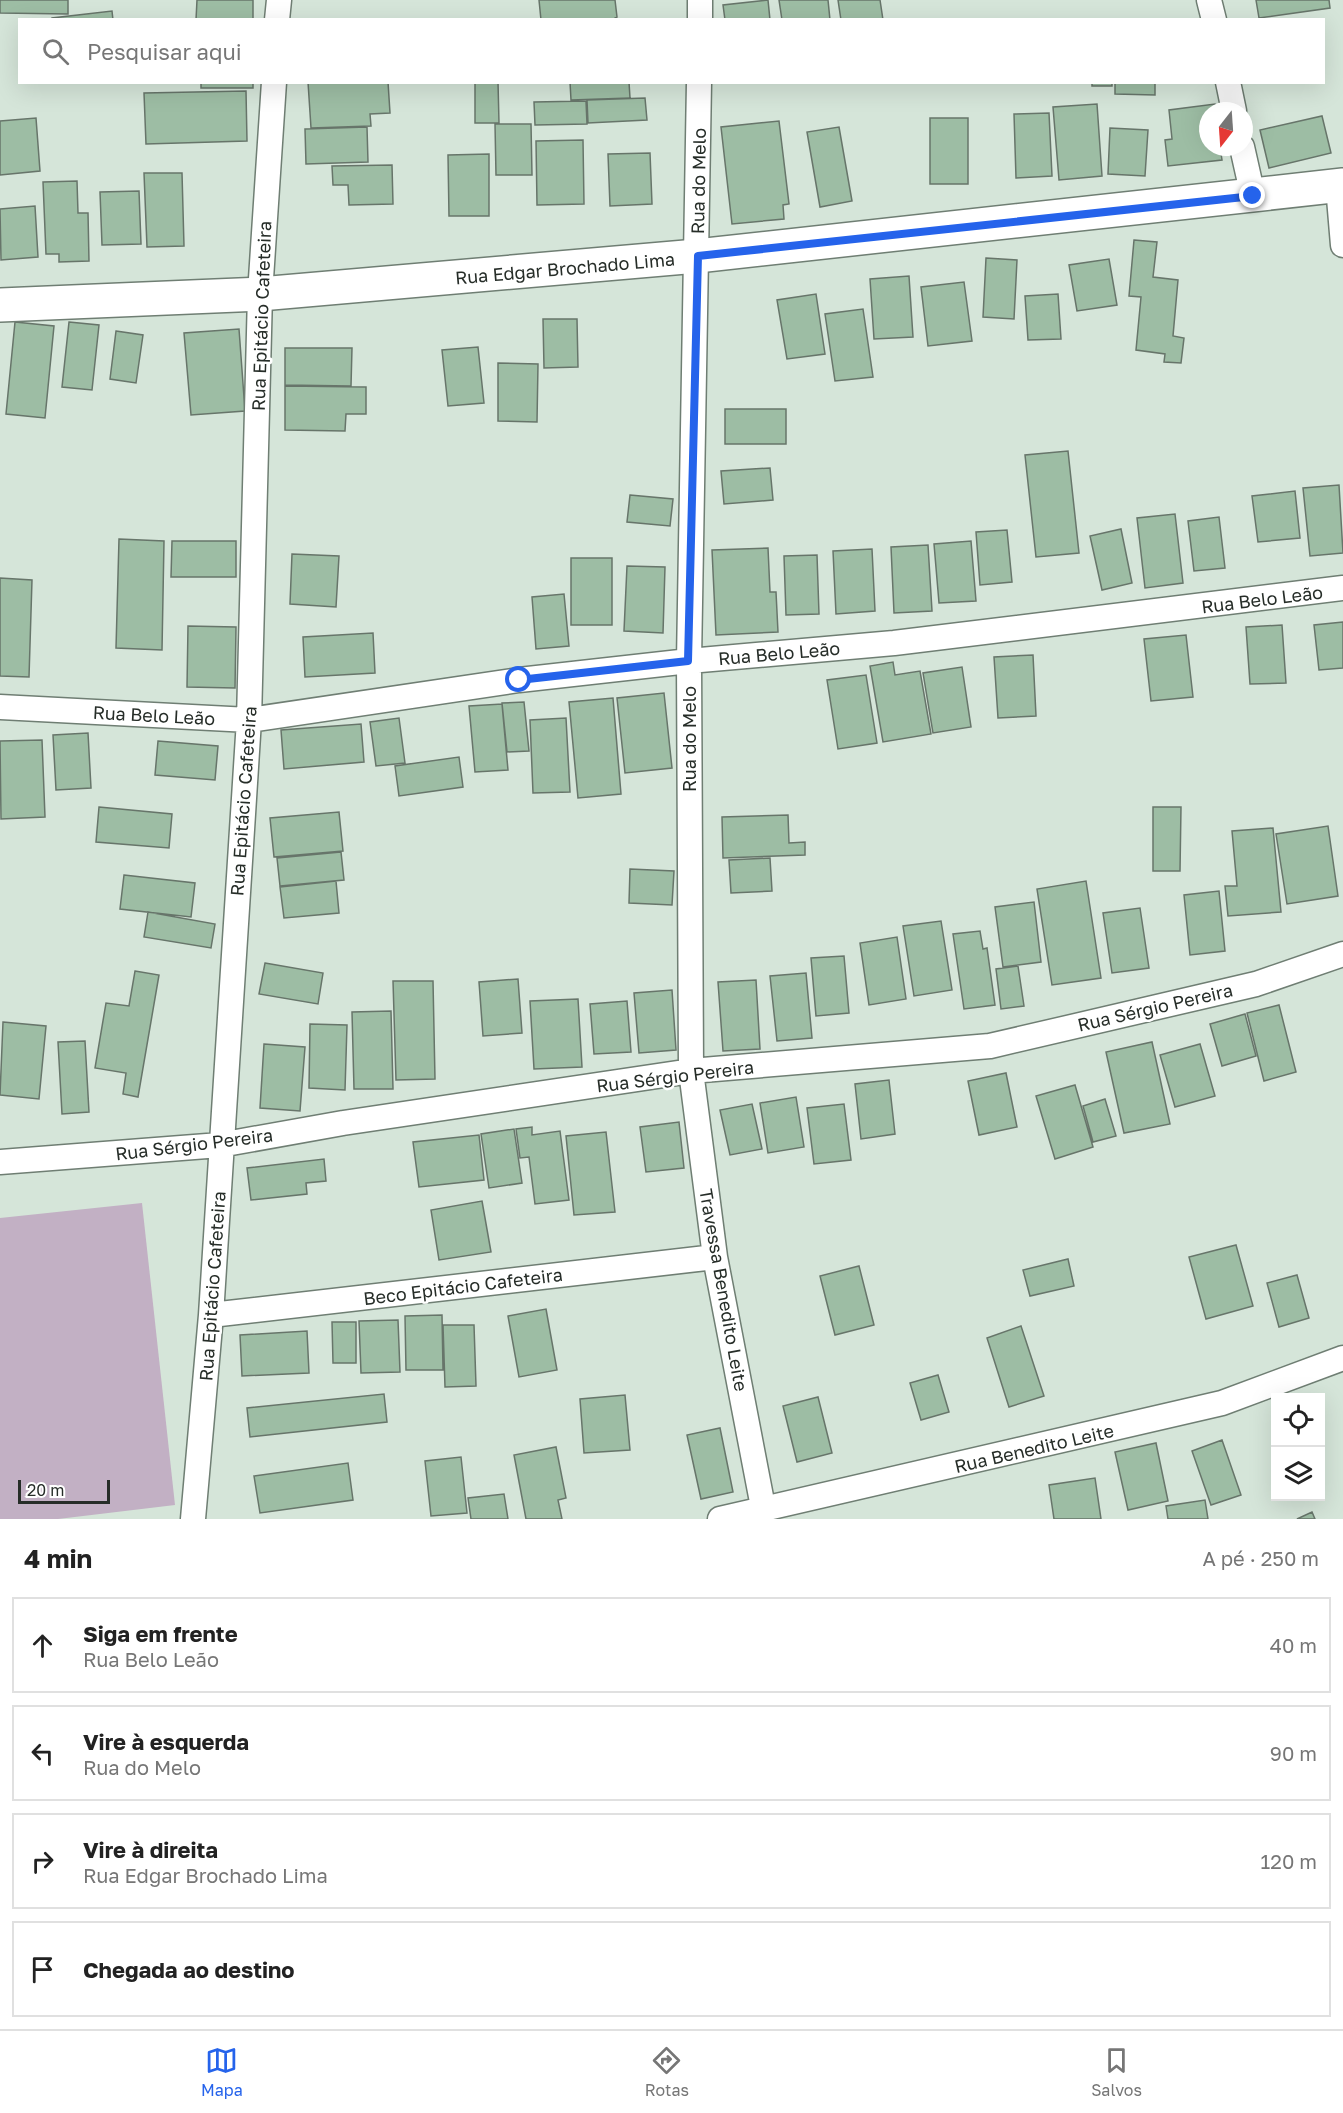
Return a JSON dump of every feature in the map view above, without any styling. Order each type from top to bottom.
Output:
[{"type":"main road","name":"Rua Edgar Brochado Lima","points":[[0,305],[260,294],[698,256],[1341,185]]},
{"type":"street","points":[[277,18],[279,0]]},
{"type":"street","points":[[700,0],[700,18]]},
{"type":"street","points":[[1209,0],[1214,18]]},
{"type":"street","name":"Rua Epitácio Cafeteira","points":[[193,1519],[211,1315],[220,1144],[249,720],[260,294],[273,84]]},
{"type":"street","name":"Rua do Melo","points":[[691,1071],[688,661],[698,256],[699,84]]},
{"type":"street","points":[[1228,84],[1232,102]]},
{"type":"street","points":[[1244,156],[1253,196]]},
{"type":"street","points":[[1341,185],[1343,245]]},
{"type":"street","name":"Rua Belo Leão","points":[[0,707],[249,720],[519,680],[688,661],[894,643],[1343,588]]},
{"type":"street","name":"Rua Sérgio Pereira","points":[[0,1162],[220,1144],[343,1123],[691,1071],[990,1046],[1256,984],[1343,954]]},
{"type":"street","name":"Travessa Benedito Leite","points":[[691,1071],[715,1257],[763,1507]]},
{"type":"street","name":"Beco Epitácio Cafeteira","points":[[211,1315],[715,1257]]},
{"type":"street","name":"Rua Benedito Leite","points":[[720,1519],[763,1507],[999,1457],[1222,1403],[1343,1358]]},
{"type":"shaded area","points":[[142,1203],[175,1505],[58,1519],[0,1519],[0,1218]]},
{"type":"building","points":[[0,0],[68,0],[68,14],[0,13]]},
{"type":"building","points":[[197,0],[253,0],[253,18],[196,18]]},
{"type":"building","points":[[539,0],[615,0],[615,18],[541,18]]},
{"type":"building","points":[[768,0],[770,18],[725,18],[723,5]]},
{"type":"building","points":[[779,0],[828,0],[830,18],[782,18]]},
{"type":"building","points":[[838,0],[880,0],[883,18],[841,18]]},
{"type":"building","points":[[1256,0],[1329,0],[1330,8],[1259,18]]},
{"type":"building","points":[[112,11],[113,18],[52,18]]},
{"type":"building","points":[[201,84],[253,84],[253,88],[201,88]]},
{"type":"building","points":[[308,84],[388,84],[390,113],[370,114],[371,126],[311,128]]},
{"type":"building","points":[[475,84],[498,84],[499,123],[475,123]]},
{"type":"building","points":[[570,84],[629,84],[630,98],[571,100]]},
{"type":"building","points":[[1092,84],[1112,84],[1112,86],[1092,86]]},
{"type":"building","points":[[1115,84],[1155,84],[1155,95],[1115,94]]},
{"type":"building","points":[[246,91],[247,141],[146,144],[144,93]]},
{"type":"building","points":[[645,98],[647,120],[588,123],[587,100]]},
{"type":"building","points":[[586,101],[587,124],[535,125],[534,102]]},
{"type":"building","points":[[1097,104],[1102,176],[1059,180],[1053,107]]},
{"type":"building","points":[[1199,106],[1199,156],[1221,156],[1222,160],[1168,166],[1165,140],[1172,139],[1169,110]]},
{"type":"building","points":[[1049,113],[1052,176],[1016,178],[1014,114]]},
{"type":"building","points":[[1322,116],[1331,153],[1269,168],[1260,130]]},
{"type":"building","points":[[36,118],[40,171],[0,175],[0,121]]},
{"type":"building","points":[[930,118],[968,118],[968,184],[930,184]]},
{"type":"building","points":[[779,121],[789,204],[783,205],[784,219],[732,224],[721,127]]},
{"type":"building","points":[[495,124],[531,124],[532,175],[496,175]]},
{"type":"building","points":[[367,127],[368,162],[306,164],[305,129]]},
{"type":"building","points":[[839,127],[852,201],[820,207],[807,132]]},
{"type":"building","points":[[1110,128],[1148,130],[1145,176],[1108,174]]},
{"type":"building","points":[[583,140],[584,204],[537,205],[536,141]]},
{"type":"building","points":[[650,153],[652,204],[610,206],[608,154]]},
{"type":"building","points":[[489,154],[489,216],[449,216],[448,155]]},
{"type":"building","points":[[392,165],[393,204],[349,205],[348,185],[333,185],[332,166]]},
{"type":"building","points":[[144,173],[182,173],[184,246],[147,247]]},
{"type":"building","points":[[77,181],[78,213],[88,213],[89,261],[59,262],[59,254],[46,254],[43,182]]},
{"type":"building","points":[[139,191],[141,244],[102,245],[100,192]]},
{"type":"building","points":[[35,206],[38,257],[1,260],[0,209]]},
{"type":"building","points":[[1134,240],[1157,242],[1153,277],[1178,280],[1173,336],[1184,338],[1181,363],[1164,362],[1165,354],[1136,350],[1141,297],[1129,296]]},
{"type":"building","points":[[986,258],[1017,260],[1014,319],[983,317]]},
{"type":"building","points":[[1109,259],[1117,305],[1077,311],[1069,265]]},
{"type":"building","points":[[909,276],[913,337],[874,339],[870,279]]},
{"type":"building","points":[[964,282],[972,341],[928,346],[921,287]]},
{"type":"building","points":[[816,294],[825,354],[787,359],[777,300]]},
{"type":"building","points":[[1058,294],[1061,339],[1028,340],[1025,296]]},
{"type":"building","points":[[863,309],[873,377],[835,381],[825,314]]},
{"type":"building","points":[[543,319],[577,319],[578,367],[544,368]]},
{"type":"building","points":[[15,322],[54,326],[45,418],[6,414]]},
{"type":"building","points":[[69,322],[99,325],[92,390],[62,387]]},
{"type":"building","points":[[239,329],[245,411],[191,415],[184,333]]},
{"type":"building","points":[[116,331],[143,335],[136,383],[110,379]]},
{"type":"building","points":[[478,347],[484,403],[448,406],[442,350]]},
{"type":"building","points":[[285,348],[352,348],[351,386],[285,385]]},
{"type":"building","points":[[498,363],[538,364],[537,422],[498,421]]},
{"type":"building","points":[[285,386],[366,387],[366,414],[346,414],[345,431],[285,430]]},
{"type":"building","points":[[725,409],[786,409],[786,444],[725,444]]},
{"type":"building","points":[[1068,451],[1079,553],[1036,557],[1025,455]]},
{"type":"building","points":[[770,468],[773,500],[724,504],[721,471]]},
{"type":"building","points":[[1339,485],[1343,553],[1310,556],[1303,488]]},
{"type":"building","points":[[1295,491],[1300,538],[1258,542],[1252,496]]},
{"type":"building","points":[[630,495],[673,499],[670,526],[627,522]]},
{"type":"building","points":[[1175,514],[1183,583],[1145,588],[1137,518]]},
{"type":"building","points":[[1219,517],[1225,568],[1194,571],[1188,521]]},
{"type":"building","points":[[1121,529],[1132,583],[1102,590],[1090,536]]},
{"type":"building","points":[[1007,530],[1012,582],[980,585],[976,532]]},
{"type":"building","points":[[119,539],[164,541],[162,650],[116,648]]},
{"type":"building","points":[[172,541],[236,541],[236,577],[171,577]]},
{"type":"building","points":[[971,541],[976,601],[939,603],[934,544]]},
{"type":"building","points":[[928,545],[932,611],[894,613],[891,547]]},
{"type":"building","points":[[768,548],[770,592],[776,592],[778,632],[716,635],[712,550]]},
{"type":"building","points":[[872,549],[875,611],[836,614],[833,551]]},
{"type":"building","points":[[292,554],[339,556],[336,607],[290,604]]},
{"type":"building","points":[[817,555],[819,614],[786,615],[784,556]]},
{"type":"building","points":[[571,558],[612,558],[612,625],[571,625]]},
{"type":"building","points":[[627,566],[665,567],[663,633],[624,631]]},
{"type":"building","points":[[0,578],[32,580],[29,677],[0,676]]},
{"type":"building","points":[[564,594],[569,646],[536,649],[532,597]]},
{"type":"building","points":[[1343,622],[1343,668],[1319,670],[1314,625]]},
{"type":"building","points":[[1282,625],[1286,683],[1250,684],[1246,627]]},
{"type":"building","points":[[188,626],[236,627],[235,688],[187,687]]},
{"type":"building","points":[[373,633],[375,673],[305,677],[303,637]]},
{"type":"building","points":[[1186,635],[1193,697],[1151,701],[1144,639]]},
{"type":"building","points":[[1033,655],[1036,716],[998,718],[994,657]]},
{"type":"building","points":[[893,662],[895,675],[920,671],[931,734],[883,742],[870,666]]},
{"type":"building","points":[[962,667],[971,727],[933,733],[923,673]]},
{"type":"building","points":[[866,675],[877,743],[838,749],[827,680]]},
{"type":"building","points":[[664,693],[672,768],[625,773],[617,698]]},
{"type":"building","points":[[613,698],[621,794],[578,798],[569,702]]},
{"type":"building","points":[[524,702],[529,751],[507,752],[502,703]]},
{"type":"building","points":[[502,704],[508,770],[475,772],[469,706]]},
{"type":"building","points":[[399,718],[405,763],[376,766],[370,722]]},
{"type":"building","points":[[566,718],[570,792],[533,793],[530,720]]},
{"type":"building","points":[[361,724],[364,762],[284,769],[281,730]]},
{"type":"building","points":[[88,733],[91,788],[56,790],[53,735]]},
{"type":"building","points":[[42,740],[45,817],[1,819],[0,741]]},
{"type":"building","points":[[158,741],[218,746],[215,780],[155,775]]},
{"type":"building","points":[[459,757],[463,787],[399,796],[395,766]]},
{"type":"building","points":[[99,807],[172,814],[169,848],[96,842]]},
{"type":"building","points":[[1153,807],[1181,807],[1180,871],[1153,871]]},
{"type":"building","points":[[339,812],[343,851],[274,857],[270,818]]},
{"type":"building","points":[[788,815],[789,843],[805,842],[805,855],[723,858],[722,817]]},
{"type":"building","points":[[1328,826],[1338,896],[1287,904],[1276,834]]},
{"type":"building","points":[[1273,828],[1281,912],[1228,916],[1225,886],[1237,886],[1232,831]]},
{"type":"building","points":[[341,852],[344,880],[280,886],[277,858]]},
{"type":"building","points":[[770,858],[772,891],[731,893],[729,860]]},
{"type":"building","points":[[630,869],[674,871],[672,905],[629,903]]},
{"type":"building","points":[[124,875],[195,883],[191,917],[120,909]]},
{"type":"building","points":[[336,881],[339,913],[284,918],[280,887]]},
{"type":"building","points":[[1086,881],[1101,978],[1052,985],[1037,889]]},
{"type":"building","points":[[1219,891],[1225,951],[1190,955],[1184,895]]},
{"type":"building","points":[[1034,902],[1041,962],[1003,967],[995,907]]},
{"type":"building","points":[[1140,908],[1149,968],[1112,973],[1103,913]]},
{"type":"building","points":[[148,912],[215,924],[211,948],[144,937]]},
{"type":"building","points":[[941,921],[952,990],[914,996],[903,926]]},
{"type":"building","points":[[980,931],[983,949],[987,948],[995,1005],[964,1009],[953,934]]},
{"type":"building","points":[[897,937],[906,999],[869,1005],[860,943]]},
{"type":"building","points":[[844,956],[849,1013],[816,1016],[811,958]]},
{"type":"building","points":[[265,963],[323,973],[318,1004],[259,994]]},
{"type":"building","points":[[1018,966],[1024,1006],[1001,1009],[996,969]]},
{"type":"building","points":[[135,971],[159,975],[138,1097],[123,1094],[126,1073],[95,1068],[106,1003],[129,1006]]},
{"type":"building","points":[[806,973],[812,1038],[777,1041],[770,976]]},
{"type":"building","points":[[518,979],[522,1033],[483,1036],[479,982]]},
{"type":"building","points":[[756,980],[760,1049],[723,1051],[718,982]]},
{"type":"building","points":[[393,981],[433,981],[435,1079],[396,1080]]},
{"type":"building","points":[[672,990],[676,1050],[639,1053],[634,993]]},
{"type":"building","points":[[578,999],[582,1067],[534,1069],[530,1001]]},
{"type":"building","points":[[627,1001],[631,1052],[594,1054],[590,1004]]},
{"type":"building","points":[[1279,1005],[1296,1072],[1264,1081],[1247,1013]]},
{"type":"building","points":[[391,1011],[393,1089],[354,1089],[352,1012]]},
{"type":"building","points":[[1245,1014],[1256,1056],[1222,1066],[1210,1024]]},
{"type":"building","points":[[3,1022],[46,1026],[39,1099],[0,1095]]},
{"type":"building","points":[[310,1024],[347,1025],[345,1090],[309,1088]]},
{"type":"building","points":[[85,1041],[89,1112],[62,1114],[58,1042]]},
{"type":"building","points":[[1152,1042],[1170,1124],[1124,1133],[1106,1052]]},
{"type":"building","points":[[264,1044],[305,1047],[300,1111],[260,1108]]},
{"type":"building","points":[[1200,1044],[1215,1096],[1175,1107],[1160,1055]]},
{"type":"building","points":[[1006,1073],[1017,1127],[979,1135],[968,1081]]},
{"type":"building","points":[[889,1080],[895,1134],[861,1139],[855,1084]]},
{"type":"building","points":[[1075,1085],[1093,1147],[1055,1159],[1036,1096]]},
{"type":"building","points":[[796,1097],[804,1147],[768,1153],[760,1103]]},
{"type":"building","points":[[1105,1099],[1116,1136],[1093,1142],[1083,1106]]},
{"type":"building","points":[[752,1104],[762,1149],[730,1155],[720,1110]]},
{"type":"building","points":[[844,1104],[851,1160],[814,1164],[807,1108]]},
{"type":"building","points":[[679,1122],[684,1168],[646,1172],[640,1127]]},
{"type":"building","points":[[532,1127],[532,1135],[560,1131],[569,1200],[535,1204],[529,1157],[520,1158],[516,1129]]},
{"type":"building","points":[[514,1129],[522,1183],[489,1188],[481,1134]]},
{"type":"building","points":[[606,1132],[615,1212],[574,1215],[566,1136]]},
{"type":"building","points":[[479,1135],[484,1180],[419,1187],[413,1142]]},
{"type":"building","points":[[324,1159],[326,1181],[306,1183],[307,1194],[251,1200],[247,1168]]},
{"type":"building","points":[[482,1201],[491,1252],[439,1260],[431,1210]]},
{"type":"building","points":[[1236,1245],[1253,1306],[1206,1319],[1189,1257]]},
{"type":"building","points":[[1068,1259],[1074,1286],[1030,1296],[1023,1270]]},
{"type":"building","points":[[859,1266],[874,1325],[835,1335],[820,1276]]},
{"type":"building","points":[[1297,1275],[1309,1318],[1279,1327],[1267,1283]]},
{"type":"building","points":[[546,1309],[557,1370],[519,1377],[508,1316]]},
{"type":"building","points":[[442,1315],[443,1370],[406,1370],[405,1316]]},
{"type":"building","points":[[398,1320],[400,1372],[361,1373],[359,1321]]},
{"type":"building","points":[[332,1322],[356,1322],[356,1363],[333,1363]]},
{"type":"building","points":[[443,1325],[474,1325],[476,1386],[445,1387]]},
{"type":"building","points":[[1021,1326],[1044,1396],[1009,1407],[987,1338]]},
{"type":"building","points":[[307,1331],[309,1373],[242,1376],[240,1335]]},
{"type":"building","points":[[938,1375],[949,1412],[921,1420],[910,1383]]},
{"type":"building","points":[[384,1394],[387,1422],[250,1437],[247,1408]]},
{"type":"building","points":[[625,1395],[630,1450],[584,1453],[580,1399]]},
{"type":"building","points":[[818,1397],[832,1453],[797,1462],[783,1406]]},
{"type":"building","points":[[720,1428],[733,1492],[701,1499],[687,1435]]},
{"type":"building","points":[[1222,1440],[1241,1495],[1211,1505],[1192,1451]]},
{"type":"building","points":[[1156,1443],[1168,1501],[1128,1510],[1115,1452]]},
{"type":"building","points":[[556,1447],[566,1498],[558,1500],[562,1519],[526,1519],[514,1455]]},
{"type":"building","points":[[461,1457],[467,1513],[431,1516],[425,1461]]},
{"type":"building","points":[[348,1463],[353,1500],[260,1513],[254,1476]]},
{"type":"building","points":[[1095,1478],[1101,1519],[1054,1519],[1049,1485]]},
{"type":"building","points":[[504,1494],[508,1519],[471,1519],[468,1498]]},
{"type":"building","points":[[1205,1500],[1208,1519],[1168,1519],[1166,1506]]},
{"type":"building","points":[[1312,1512],[1315,1519],[1297,1519]]},
{"type":"route","points":[[519,680],[688,661],[698,256],[1253,196]]}]
